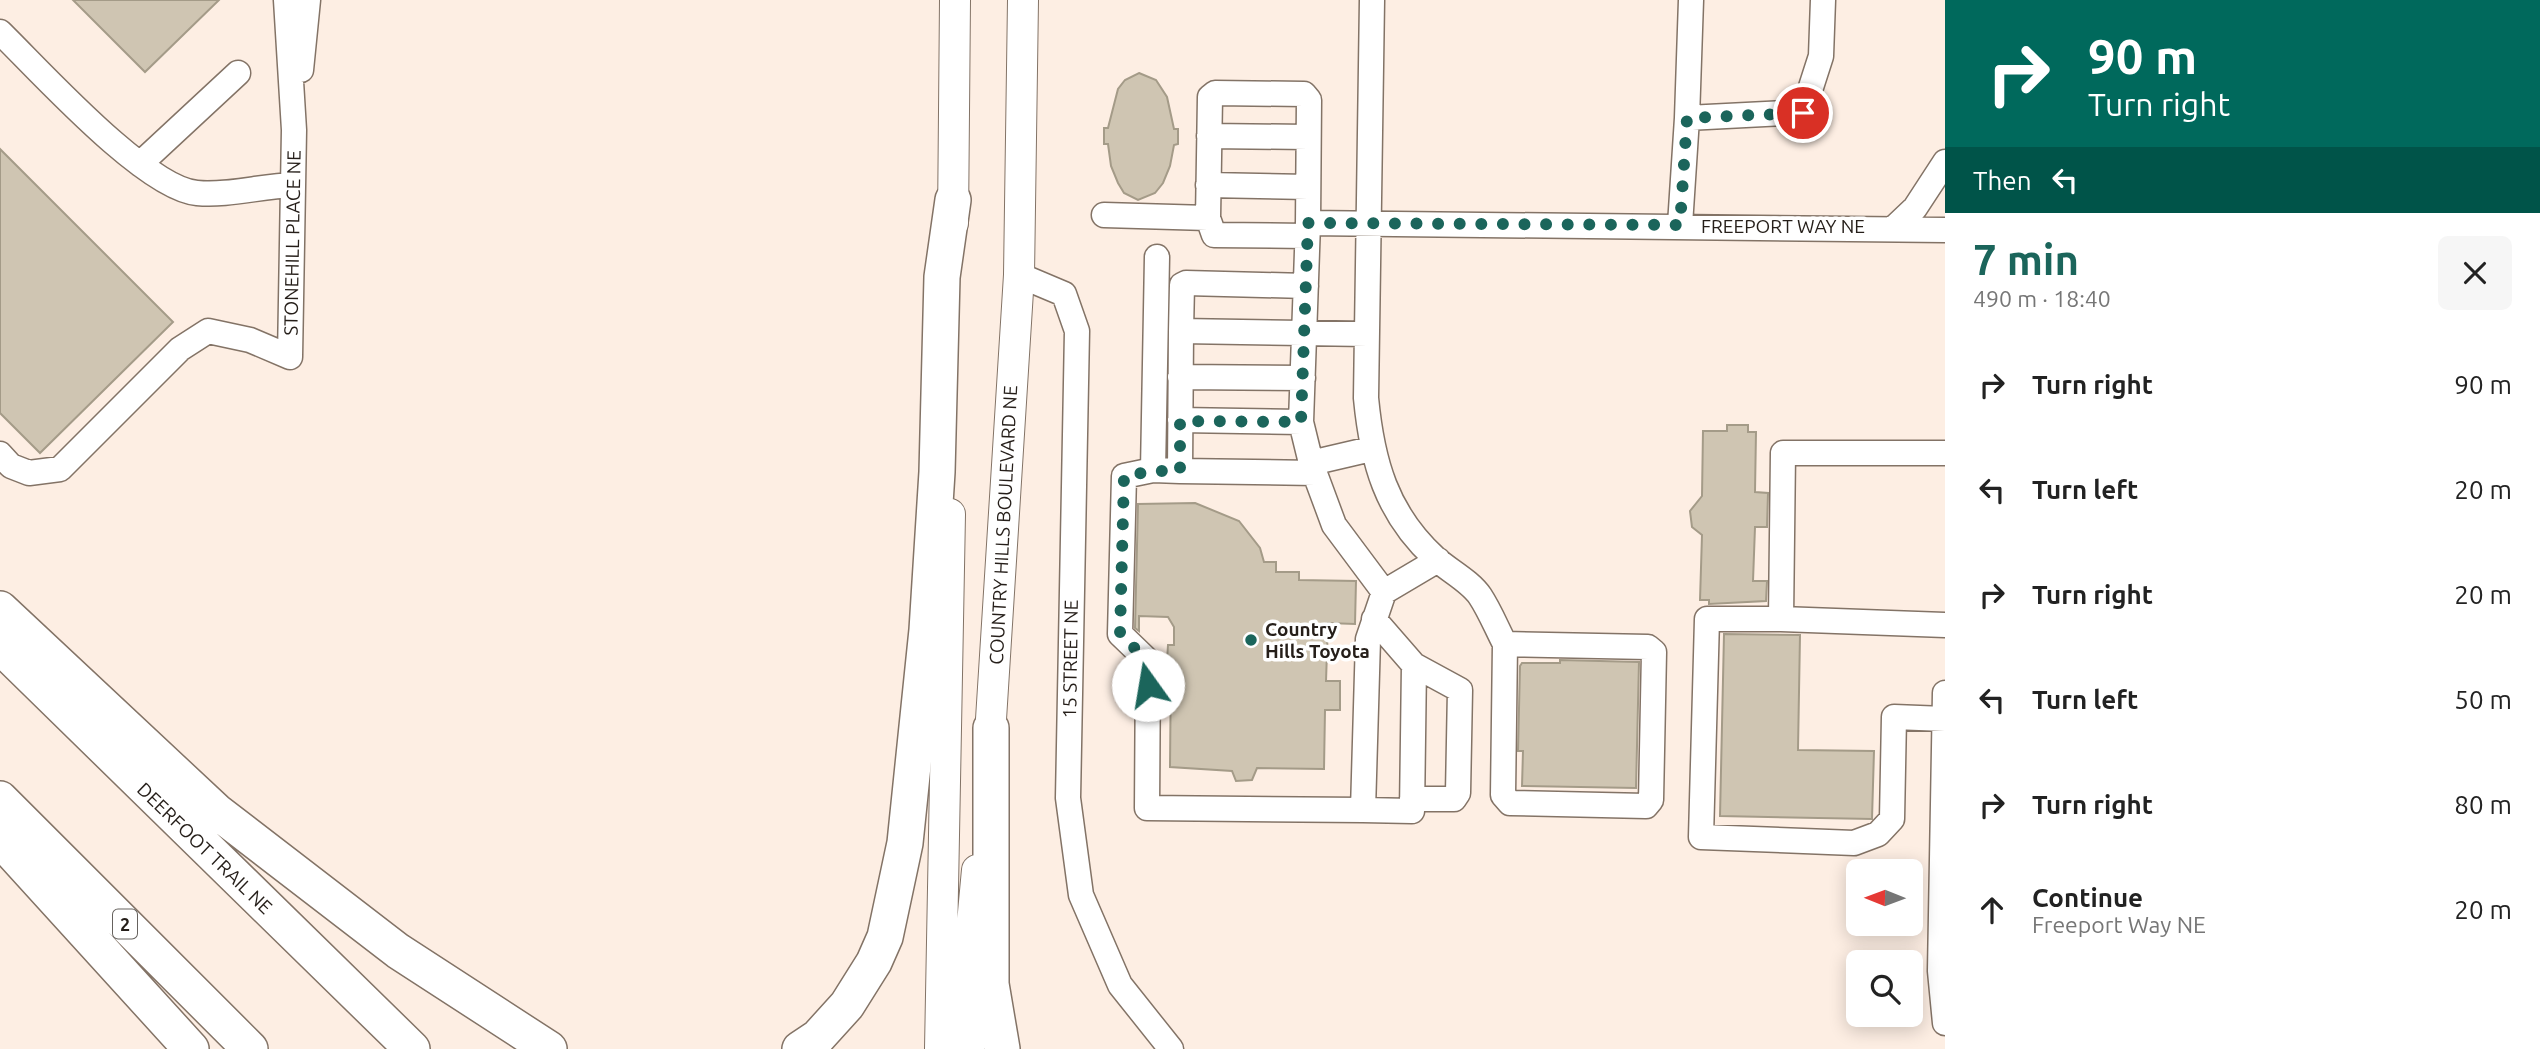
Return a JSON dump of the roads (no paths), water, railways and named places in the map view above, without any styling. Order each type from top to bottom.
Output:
[{"type":"highway","points":[[800,1049],[818,1037],[847,1006],[874,962],[886,937],[905,843],[927,629],[937,472],[942,277],[953,200]]},
{"type":"highway","points":[[0,609],[216,811],[398,951],[549,1049]]},
{"type":"highway","name":"DEERFOOT TRAIL NE","points":[[0,646],[412,1049]]},
{"type":"highway","points":[[991,728],[991,984],[1002,1049]]},
{"type":"highway","name":"2","points":[[0,799],[250,1049]]},
{"type":"highway","points":[[0,839],[191,1049]]},
{"type":"main road","points":[[940,1049],[955,0]]},
{"type":"main road","name":"COUNTRY HILLS BOULEVARD NE","points":[[969,1049],[970,945],[991,728],[1019,275],[1023,0]]},
{"type":"street","name":"STONEHILL PLACE NE","points":[[0,454],[11,466],[29,473],[60,469],[180,349],[208,331],[222,331],[290,357],[294,130],[286,0]]},
{"type":"street","name":"STONEHILL PLACE NE","points":[[294,130],[307,0]]},
{"type":"street","points":[[1372,0],[1366,398],[1371,449],[1385,490],[1406,526],[1438,561],[1479,594],[1505,644],[1503,795],[1510,803],[1646,806],[1651,800],[1654,652],[1648,647],[1505,644]]},
{"type":"street","points":[[1680,225],[1691,0]]},
{"type":"street","points":[[1687,118],[1803,113],[1821,56],[1824,0]]},
{"type":"street","points":[[0,33],[140,164],[172,187],[195,194],[293,185]]},
{"type":"street","points":[[140,164],[238,73]]},
{"type":"street","points":[[1104,215],[1208,218],[1210,97],[1215,93],[1304,94],[1308,100],[1308,187],[1301,422],[1313,468],[1334,525],[1384,592]]},
{"type":"street","points":[[1209,136],[1308,137]]},
{"type":"street","points":[[1895,227],[1915,208],[1945,162]]},
{"type":"street","points":[[1208,185],[1308,187]]},
{"type":"street","name":"FREEPORT WAY NE","points":[[1208,218],[1214,234],[1307,229],[1368,222],[1895,227],[1945,230]]},
{"type":"street","points":[[1153,471],[1157,257]]},
{"type":"street","name":"15 STREET NE","points":[[1019,275],[1064,294],[1077,331],[1068,798],[1082,895],[1120,985],[1171,1049]]},
{"type":"street","points":[[1180,471],[1182,285],[1306,286]]},
{"type":"street","points":[[1181,331],[1367,334]]},
{"type":"street","points":[[1180,377],[1303,378]]},
{"type":"street","points":[[1180,421],[1301,422]]},
{"type":"street","points":[[1371,449],[1313,468],[1153,471],[1124,476],[1120,634],[1148,661],[1147,808],[1412,811],[1415,665]]},
{"type":"street","points":[[1781,620],[1783,453],[1945,453]]},
{"type":"street","points":[[1363,810],[1368,639],[1374,619],[1384,592],[1438,561]]},
{"type":"street","points":[[1374,619],[1415,665],[1460,690],[1458,793],[1454,799],[1412,799]]},
{"type":"street","points":[[1945,625],[1707,619],[1701,836],[1854,843],[1878,834],[1892,819],[1894,717],[1945,719]]},
{"type":"street","points":[[1945,692],[1940,971],[1945,1023]]},
{"type":"place","name":"Country Hills Toyota","points":[[1251,640]]}]
